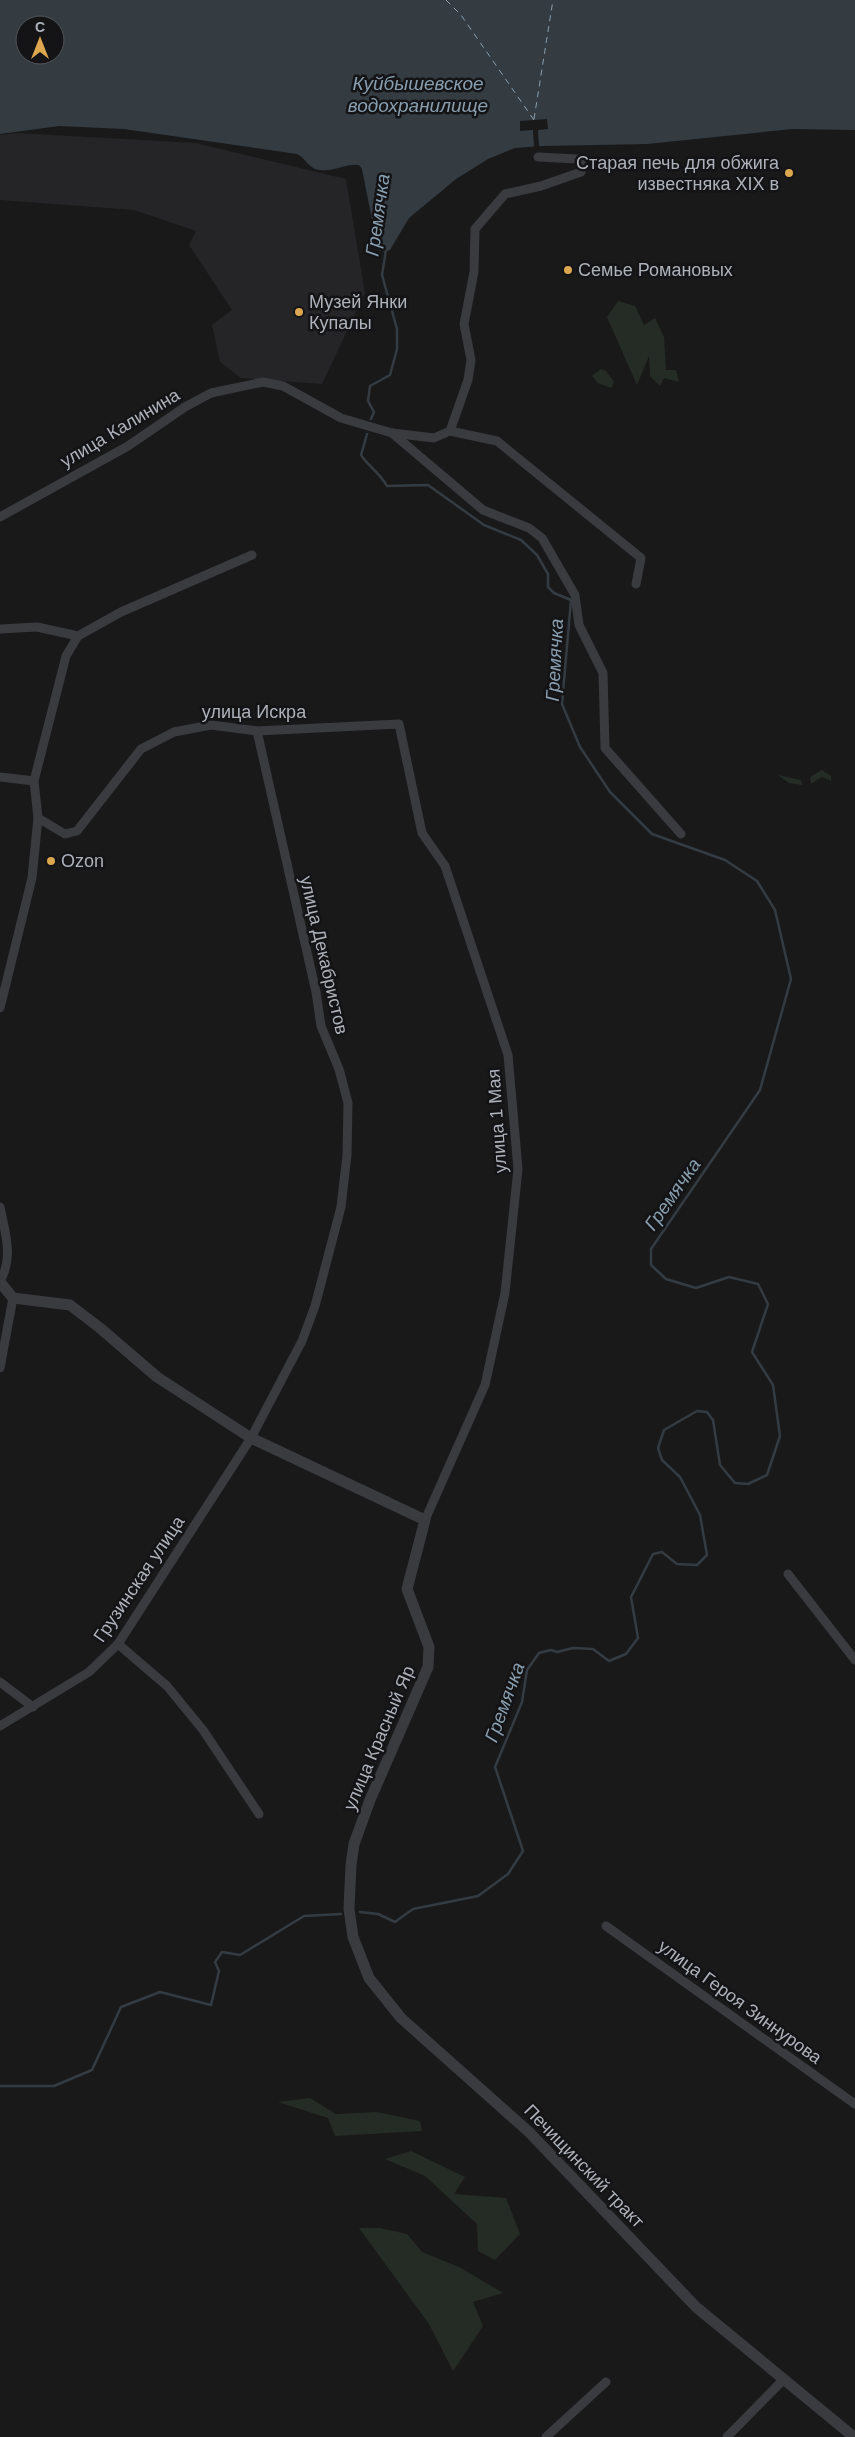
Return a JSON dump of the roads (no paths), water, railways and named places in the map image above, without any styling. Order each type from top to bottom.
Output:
[{"type":"street","points":[[450,431],[468,380],[471,360],[464,324],[474,272],[475,229],[505,194],[541,186],[580,172],[582,168],[578,159],[538,158]]},
{"type":"street","name":"улица Калинина","points":[[0,517],[128,446],[185,406],[212,393],[263,382],[283,386],[341,418],[392,433]]},
{"type":"street","points":[[392,433],[434,438],[450,431],[497,442],[640,558],[636,584]]},
{"type":"street","points":[[392,433],[483,510],[529,528],[542,538],[575,595],[579,625],[603,673],[605,748],[681,834]]},
{"type":"street","points":[[0,1008],[32,878],[38,818],[34,781],[66,656],[78,636],[121,612],[252,555]]},
{"type":"street","points":[[0,629],[37,627],[78,636]]},
{"type":"street","name":"улица Искра","points":[[38,818],[65,834],[77,831],[141,749],[174,732],[210,725],[257,731],[399,724]]},
{"type":"street","name":"улица 1 Мая","points":[[399,724],[422,833],[445,866],[508,1055],[518,1169],[505,1293],[485,1385],[425,1520]]},
{"type":"street","name":"улица Декабристов","points":[[252,1438],[302,1341],[315,1306],[341,1207],[347,1155],[348,1103],[339,1069],[321,1026],[316,992],[257,731]]},
{"type":"street","points":[[0,777],[34,781]]},
{"type":"street","points":[[0,1207],[9,1252],[4,1274],[0,1282],[13,1298],[70,1306],[100,1328],[157,1377],[252,1438],[425,1520]]},
{"type":"street","points":[[0,1368],[13,1298]]},
{"type":"street","name":"Грузинская улица","points":[[0,1726],[89,1672],[118,1644],[252,1438]]},
{"type":"street","name":"улица Красный Яр","points":[[350,1884],[354,1844],[370,1800],[428,1667],[429,1647],[408,1589],[425,1520]]},
{"type":"street","points":[[788,1574],[855,1660]]},
{"type":"street","points":[[118,1644],[167,1686],[203,1730],[259,1814]]},
{"type":"street","points":[[0,1682],[32,1707]]},
{"type":"street","name":"Печищинский тракт","points":[[350,1884],[349,1909],[353,1937],[369,1978],[387,2003],[421,2037],[529,2132],[696,2307],[854,2437]]},
{"type":"street","name":"улица Героя Зиннурова","points":[[606,1926],[855,2104]]},
{"type":"street","points":[[727,2437],[784,2380]]},
{"type":"street","points":[[546,2437],[606,2382]]},
{"type":"water","name":"Куйбышевское водохранилище","points":[[0,0],[855,0],[855,130],[792,129],[647,144],[515,148],[488,159],[456,179],[409,218],[390,250],[385,252],[378,250],[362,169],[359,165],[321,170],[313,168],[297,154],[124,129],[59,126],[0,134]]},
{"type":"waterway","name":"Гремячка","points":[[371,419],[374,412],[368,401],[370,386],[390,375],[397,349],[397,329],[382,275],[386,250]]},
{"type":"waterway","name":"Гремячка","points":[[360,1912],[378,1914],[395,1922],[413,1909],[478,1896],[508,1874],[523,1851],[495,1767],[522,1702],[527,1670],[539,1653],[551,1650],[557,1652],[573,1648],[593,1649],[609,1661],[626,1654],[638,1638],[631,1597],[653,1554],[662,1552],[677,1564],[697,1565],[707,1555],[700,1515],[680,1477],[662,1460],[658,1448],[664,1430],[697,1411],[707,1412],[713,1420],[720,1465],[735,1483],[748,1484],[767,1475],[780,1436],[773,1385],[752,1352],[768,1304],[758,1284],[729,1277],[696,1288],[666,1279],[651,1265],[651,1249],[760,1090],[791,979],[775,910],[757,881],[725,860],[652,834],[610,792],[580,747],[562,704],[571,600],[554,593],[548,587],[548,574],[537,555],[521,540],[484,525],[428,485],[387,486],[361,455],[367,434]]},
{"type":"waterway","name":"Гремячка","points":[[0,2086],[54,2086],[92,2070],[121,2007],[160,1992],[211,2005],[219,1971],[215,1962],[222,1952],[240,1955],[304,1916],[341,1914]]},
{"type":"place","name":"Старая печь для обжига известняка XIX в","points":[[789,173]]},
{"type":"place","name":"Семье Романовых","points":[[568,270]]},
{"type":"place","name":"Музей Янки Купалы","points":[[299,312]]},
{"type":"place","name":"Ozon","points":[[51,861]]}]
